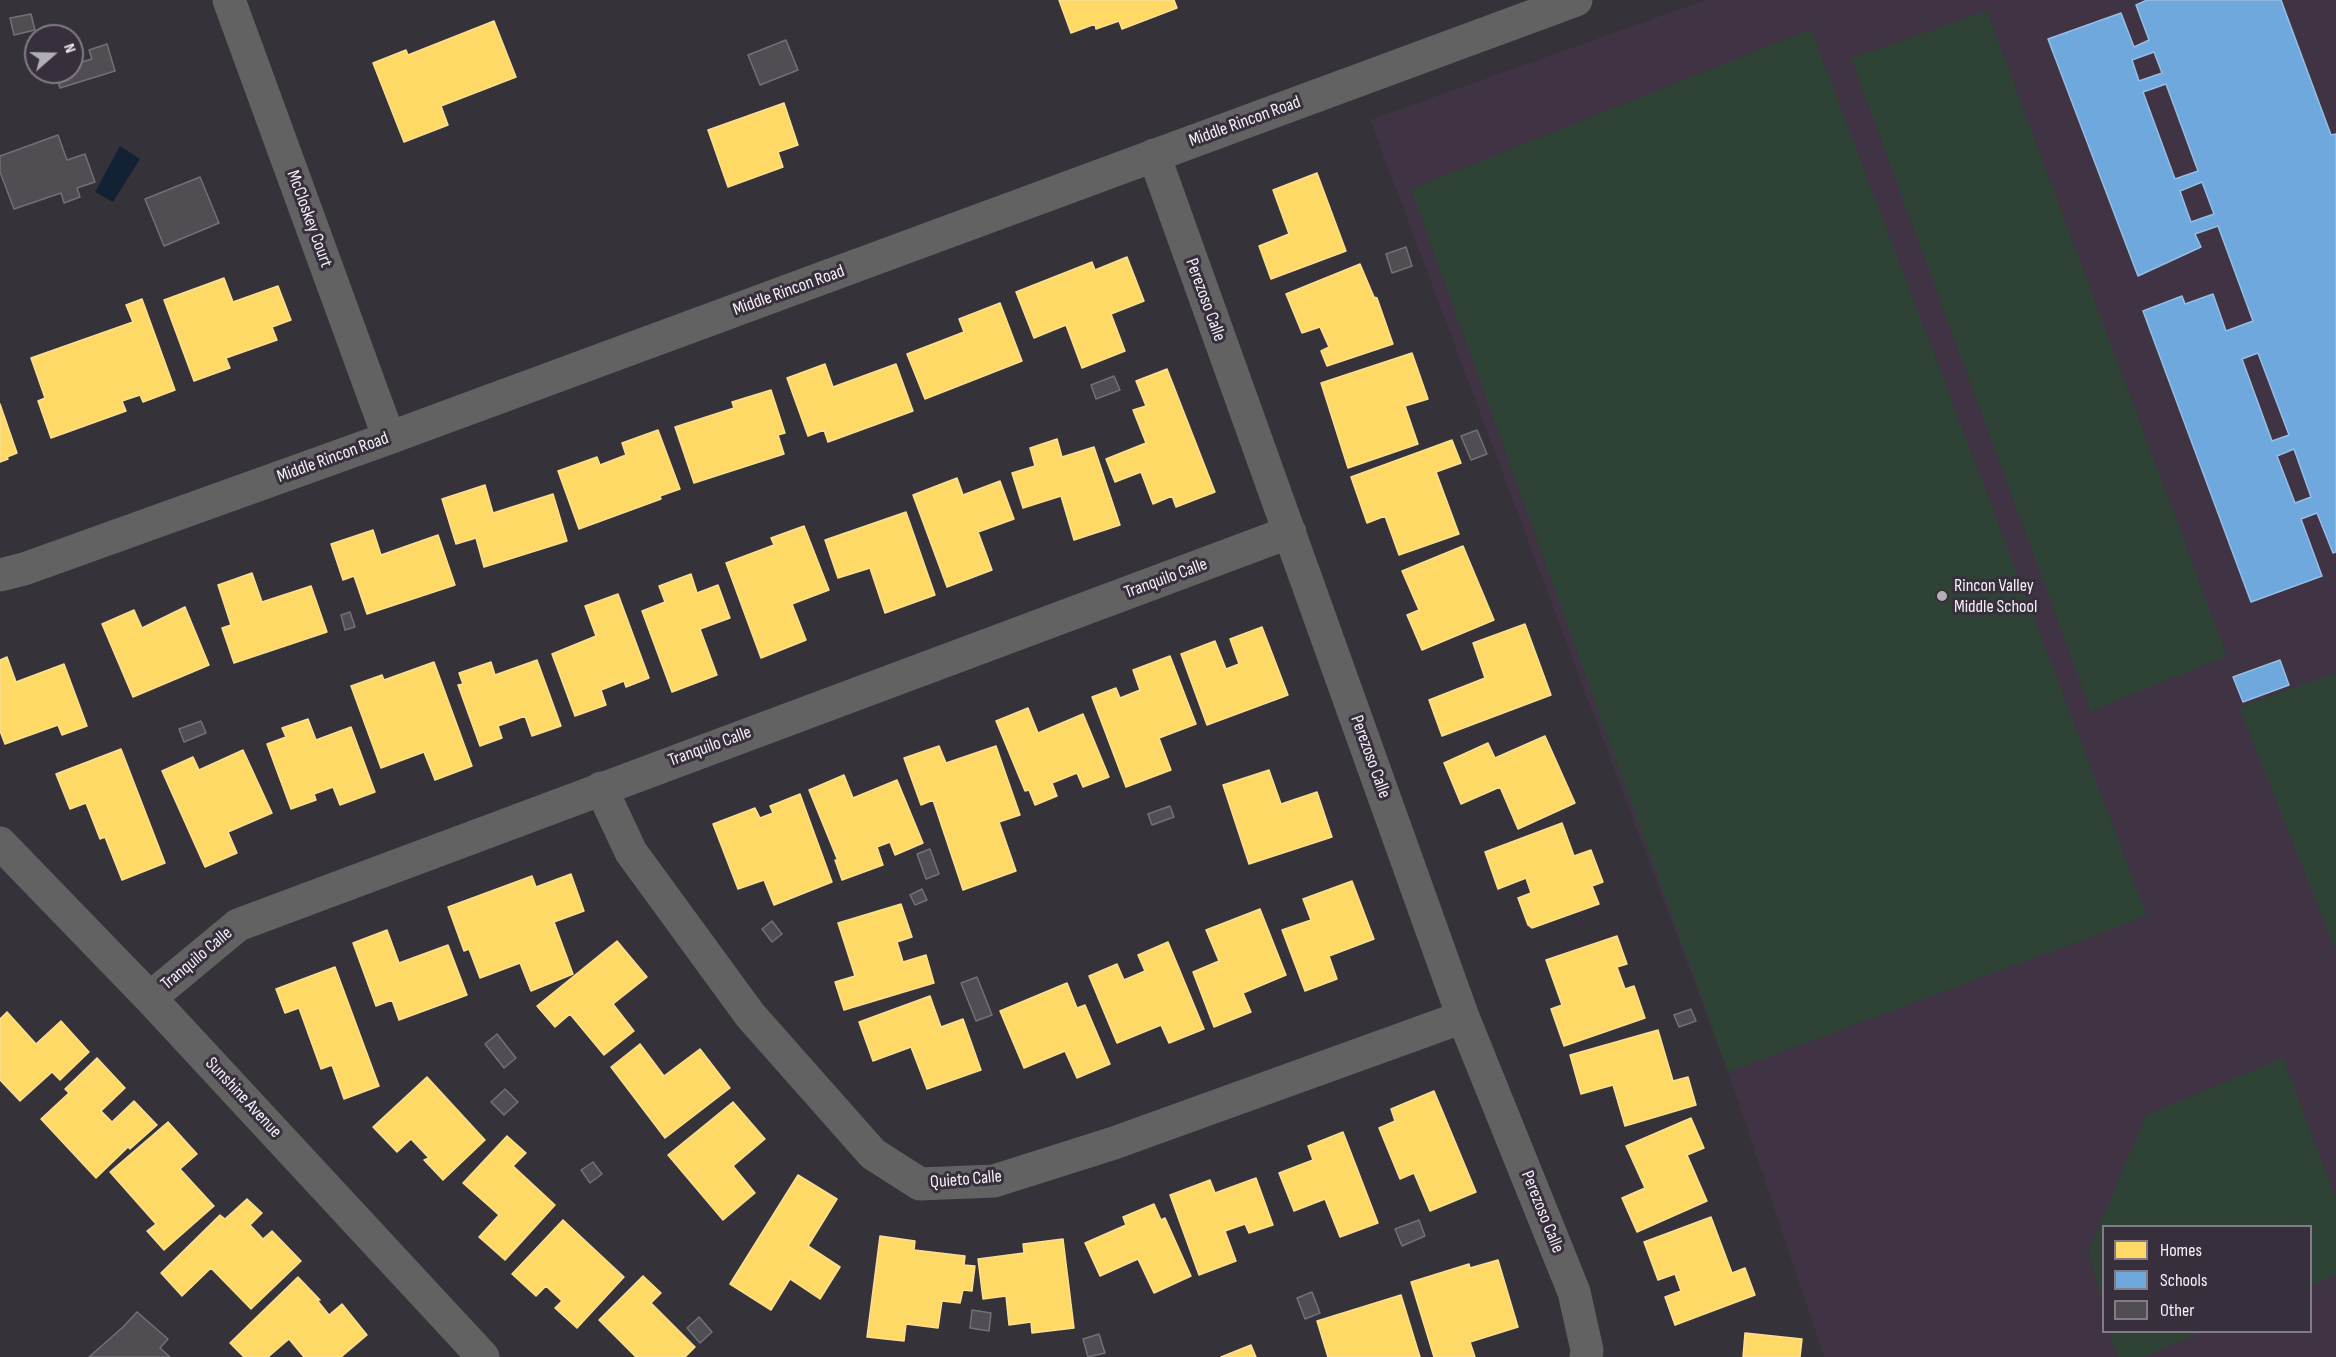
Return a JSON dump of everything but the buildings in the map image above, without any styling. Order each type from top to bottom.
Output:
[{"type":"street","name":"McCloskey Court","points":[[229,0],[389,438]]},
{"type":"street","name":"Middle Rincon Road","points":[[0,575],[24,569],[389,438],[1576,0]]},
{"type":"street","name":"Perezoso Calle","points":[[1154,155],[1168,201],[1290,532],[1463,1017],[1574,1292],[1587,1350],[1586,1357]]},
{"type":"street","name":"Tranquilo Calle","points":[[150,998],[238,925],[1290,532]]},
{"type":"street","name":"Quieto Calle","points":[[601,788],[631,852],[750,1015],[873,1154],[920,1184],[994,1181],[1005,1178],[1114,1143],[1463,1017]]},
{"type":"street","name":"Sunshine Avenue","points":[[0,843],[150,998],[483,1357]]},
{"type":"shaded area","name":"Rincon Valley Middle School","points":[[1705,0],[2336,0],[2336,1357],[1824,1357],[1728,1072],[1370,120]]},
{"type":"green space","points":[[1987,11],[2227,656],[2091,711],[1851,58]]},
{"type":"green space","points":[[1811,29],[2147,916],[1728,1072],[1411,189]]},
{"type":"green space","points":[[2336,673],[2336,952],[2239,707]]},
{"type":"green space","points":[[2283,1058],[2336,1199],[2336,1275],[2312,1286],[2312,1225],[2102,1225],[2102,1303],[2089,1250],[2146,1115]]},
{"type":"green space","points":[[2110,1333],[2201,1333],[2143,1357],[2117,1357]]},
{"type":"water","points":[[120,146],[140,159],[113,202],[95,192]]},
{"type":"place","name":"Rincon Valley Middle School","points":[[1942,596]]}]
